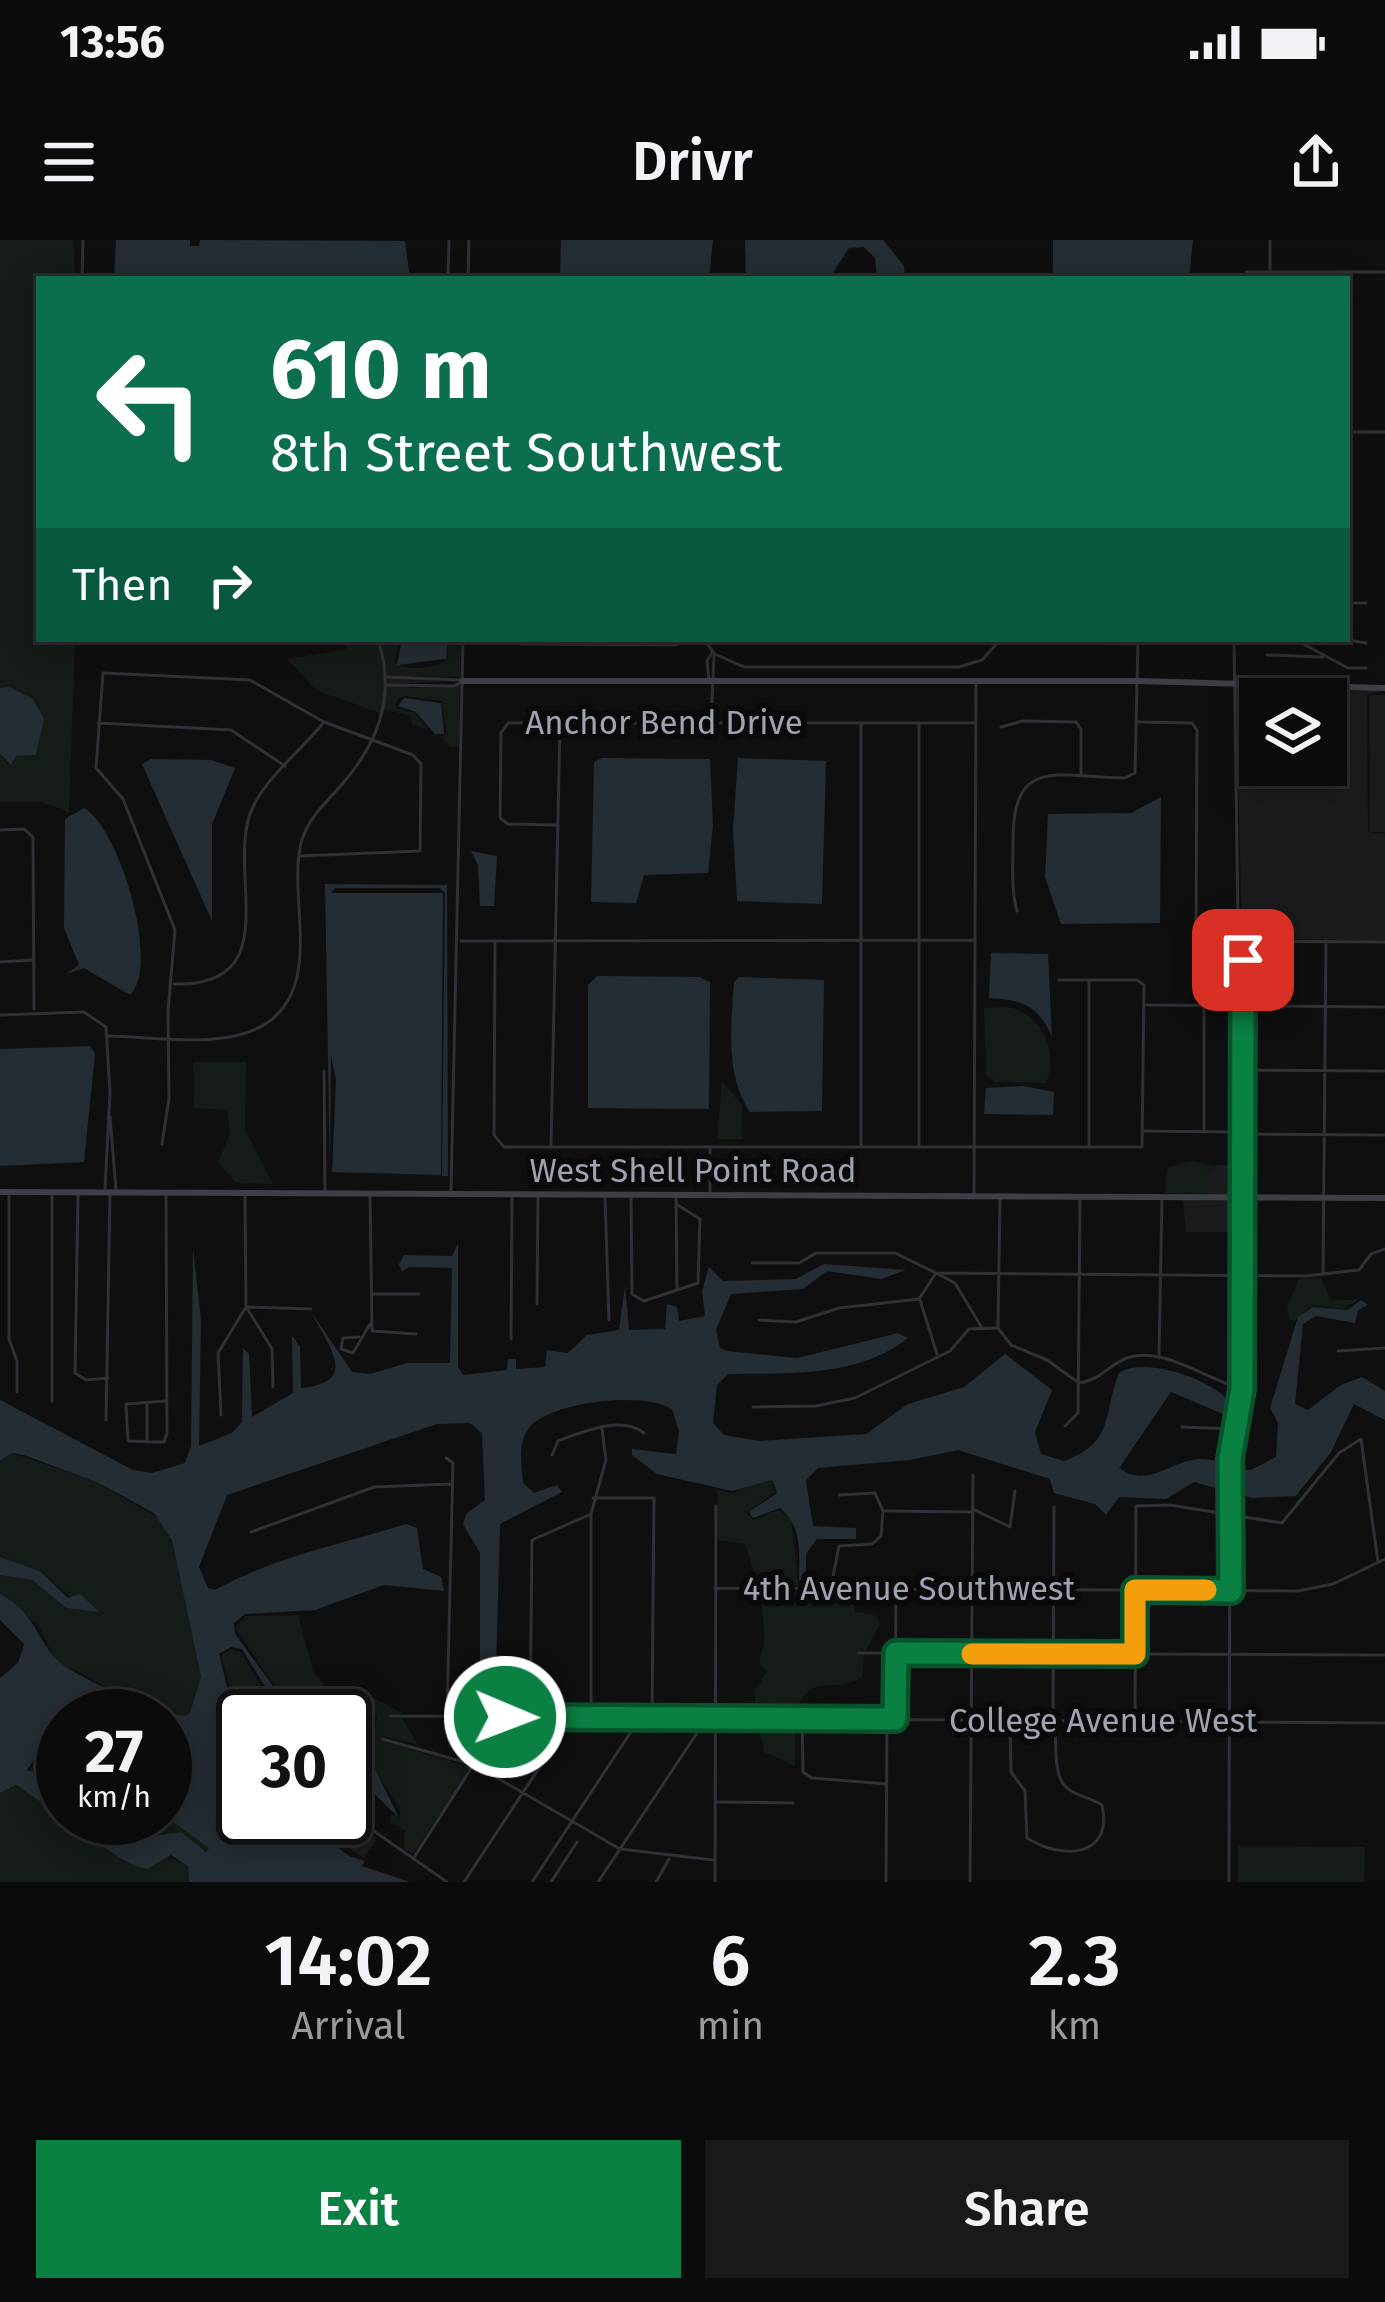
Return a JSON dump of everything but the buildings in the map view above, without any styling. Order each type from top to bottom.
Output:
[{"type":"street","points":[[82,276],[83,240]]},
{"type":"street","points":[[448,276],[449,240]]},
{"type":"street","points":[[468,276],[469,240]]},
{"type":"street","points":[[1270,240],[1270,272]]},
{"type":"street","points":[[1246,272],[1385,272]]},
{"type":"street","points":[[1350,432],[1385,432]]},
{"type":"street","points":[[1350,603],[1366,603]]},
{"type":"street","points":[[1350,641],[1366,644]]},
{"type":"street","points":[[109,1036],[242,1035],[272,1020],[286,1004],[298,966],[299,856],[313,818],[375,739],[386,685],[379,642]]},
{"type":"street","points":[[451,1194],[463,642]]},
{"type":"street","points":[[516,642],[681,642]]},
{"type":"street","points":[[705,642],[723,659],[758,668],[959,668],[982,660],[998,642]]},
{"type":"street","points":[[1017,911],[1015,797],[1037,778],[1131,778],[1137,766],[1138,642]]},
{"type":"street","points":[[1229,1882],[1230,1459],[1242,1389],[1243,1276],[1243,1006],[1234,642]]},
{"type":"street","points":[[1299,642],[1348,668],[1366,668]]},
{"type":"street","points":[[711,681],[706,661],[714,653]]},
{"type":"street","points":[[711,723],[714,653]]},
{"type":"street","points":[[1267,655],[1325,656]]},
{"type":"street","points":[[712,667],[723,659]]},
{"type":"street","points":[[162,1144],[169,1097],[167,1036],[177,956],[173,915],[123,799],[98,774],[100,678],[109,671],[250,680],[324,722],[412,754],[421,764],[420,851],[299,856]]},
{"type":"street","points":[[386,677],[1385,688]]},
{"type":"street","points":[[386,685],[454,686],[463,681]]},
{"type":"street","points":[[974,1196],[976,681]]},
{"type":"street","points":[[1001,727],[1023,721],[1076,722],[1082,729],[1082,778]]},
{"type":"street","points":[[172,984],[219,977],[240,954],[248,820],[324,722]]},
{"type":"street","points":[[1137,722],[1186,723],[1197,730],[1196,929]]},
{"type":"street","points":[[98,723],[231,730],[286,767]]},
{"type":"street","name":"Anchor Bend Drive","points":[[556,825],[502,822],[501,733],[508,723],[976,723]]},
{"type":"street","points":[[550,1147],[560,723]]},
{"type":"street","points":[[861,723],[861,1148]]},
{"type":"street","points":[[919,723],[919,1148]]},
{"type":"street","points":[[0,830],[24,829],[33,838],[34,1012]]},
{"type":"street","points":[[495,940],[494,1141],[504,1147],[1136,1149],[1144,1142],[1145,1131],[1145,1005],[1139,980],[1059,980]]},
{"type":"street","points":[[457,941],[975,940]]},
{"type":"street","points":[[1240,941],[1385,942]]},
{"type":"street","points":[[1323,1276],[1325,941]]},
{"type":"street","points":[[0,962],[34,959]]},
{"type":"street","points":[[1089,980],[1089,1149]]},
{"type":"street","points":[[1145,1005],[1385,1007]]},
{"type":"street","points":[[1204,1006],[1204,1132]]},
{"type":"street","points":[[0,1015],[88,1013],[101,1020],[109,1036],[106,1420]]},
{"type":"street","points":[[1243,1070],[1385,1071]]},
{"type":"street","points":[[324,1071],[325,1193]]},
{"type":"street","points":[[110,1116],[110,1192]]},
{"type":"street","points":[[1145,1131],[1231,1132]]},
{"type":"street","points":[[1243,1134],[1385,1135]]},
{"type":"street","points":[[710,1147],[710,1195]]},
{"type":"street","points":[[5,1192],[9,1339],[17,1361],[17,1392]]},
{"type":"street","name":"West Shell Point Road","points":[[5,1192],[676,1199],[710,1195],[1385,1198]]},
{"type":"street","points":[[52,1192],[52,1401]]},
{"type":"street","points":[[78,1192],[75,1373],[86,1381],[109,1378]]},
{"type":"street","points":[[165,1401],[126,1404],[128,1441],[164,1442],[165,1401],[166,1192]]},
{"type":"street","points":[[245,1193],[246,1307],[272,1349],[273,1387]]},
{"type":"street","points":[[370,1193],[372,1323],[379,1334],[416,1334]]},
{"type":"street","points":[[511,1339],[512,1194]]},
{"type":"street","points":[[537,1304],[538,1194]]},
{"type":"street","points":[[604,1195],[609,1320]]},
{"type":"street","points":[[631,1195],[632,1294],[644,1301],[698,1283],[700,1219],[676,1199]]},
{"type":"street","points":[[1000,1196],[998,1328],[1011,1345],[1047,1360],[1079,1383],[1097,1381],[1129,1357],[1160,1357],[1242,1389]]},
{"type":"street","points":[[1065,1426],[1078,1413],[1080,1196]]},
{"type":"street","points":[[1160,1357],[1162,1197]]},
{"type":"street","points":[[676,1199],[677,1290]]},
{"type":"street","points":[[937,1273],[1323,1276],[1359,1270],[1371,1254],[1385,1249]]},
{"type":"street","points":[[752,1263],[799,1263],[816,1253],[896,1253],[955,1283],[982,1328]]},
{"type":"street","points":[[920,1299],[937,1273]]},
{"type":"street","points":[[372,1294],[419,1294]]},
{"type":"street","points":[[759,1320],[796,1322],[839,1308],[920,1299]]},
{"type":"street","points":[[920,1299],[938,1358]]},
{"type":"street","points":[[246,1307],[311,1309]]},
{"type":"street","points":[[220,1414],[218,1353],[246,1307]]},
{"type":"street","points":[[359,1337],[343,1338],[341,1349],[353,1353],[372,1323]]},
{"type":"street","points":[[753,1407],[837,1403],[938,1358],[969,1329],[998,1328]]},
{"type":"street","points":[[1338,1351],[1385,1348]]},
{"type":"street","points":[[147,1400],[147,1444]]},
{"type":"street","points":[[552,1455],[557,1441],[602,1429],[628,1425],[644,1433]]},
{"type":"street","points":[[1182,1427],[1234,1430]]},
{"type":"street","points":[[591,1717],[591,1514],[606,1460],[602,1429]]},
{"type":"street","points":[[1135,1721],[1136,1507],[1170,1504],[1282,1523],[1339,1453],[1361,1439],[1378,1562]]},
{"type":"street","points":[[446,1458],[453,1463],[446,1716]]},
{"type":"street","points":[[970,1882],[973,1474]]},
{"type":"street","points":[[251,1532],[374,1487],[453,1484]]},
{"type":"street","points":[[883,1511],[973,1511],[1010,1527],[1015,1491]]},
{"type":"street","points":[[831,1588],[839,1546],[878,1542],[883,1511],[874,1493],[839,1495]]},
{"type":"street","points":[[592,1498],[654,1498],[652,1718]]},
{"type":"street","points":[[715,1882],[716,1506]]},
{"type":"street","points":[[1010,1720],[1011,1772],[1025,1791],[1027,1838],[1040,1847],[1087,1849],[1106,1834],[1102,1805],[1061,1782],[1058,1726],[1053,1720],[1054,1507]]},
{"type":"street","points":[[530,1717],[532,1540],[591,1514]]},
{"type":"street","name":"4th Avenue Southwest","points":[[715,1588],[1316,1589],[1385,1559]]},
{"type":"street","points":[[895,1719],[896,1589]]},
{"type":"street","points":[[858,1653],[1385,1655]]},
{"type":"street","name":"College Avenue West","points":[[390,1716],[1385,1723]]},
{"type":"street","points":[[412,1859],[505,1717]]},
{"type":"street","points":[[464,1882],[573,1717]]},
{"type":"street","points":[[532,1882],[640,1718]]},
{"type":"street","points":[[598,1882],[707,1718]]},
{"type":"street","points":[[802,1718],[803,1772],[812,1778],[887,1784]]},
{"type":"street","points":[[886,1882],[887,1719]]},
{"type":"street","points":[[382,1738],[476,1765],[620,1849],[669,1859],[715,1860]]},
{"type":"street","points":[[716,1802],[793,1803]]},
{"type":"street","points":[[372,1830],[447,1882]]},
{"type":"street","points":[[551,1882],[577,1842]]},
{"type":"street","points":[[656,1882],[669,1859]]},
{"type":"shaded area","points":[[0,240],[73,240],[75,276],[36,276],[36,642],[75,642],[69,812],[41,802],[0,802],[0,754],[8,764],[16,756],[35,755],[44,718],[33,699],[0,688]]},
{"type":"shaded area","points":[[116,240],[190,240],[190,246],[199,246],[200,240],[405,241],[410,276],[114,276]]},
{"type":"shaded area","points":[[561,240],[713,240],[709,276],[560,276]]},
{"type":"shaded area","points":[[745,240],[883,240],[904,266],[905,276],[877,276],[875,258],[864,247],[849,248],[831,276],[746,276]]},
{"type":"shaded area","points":[[1053,240],[1193,240],[1189,276],[1053,276]]},
{"type":"shaded area","points":[[346,642],[399,642],[394,661],[419,668],[447,660],[449,642],[461,642],[460,677],[408,676],[457,681],[409,683],[409,688],[460,685],[459,747],[450,747],[442,738],[446,733],[442,701],[404,696],[396,701],[396,708],[415,713],[429,730],[412,724],[411,716],[385,710],[382,714],[316,690],[287,659],[347,649]]},
{"type":"shaded area","points":[[401,642],[448,642],[446,659],[397,665]]},
{"type":"shaded area","points":[[9,687],[33,699],[44,718],[36,755],[16,756],[11,765],[0,754],[0,688]]},
{"type":"shaded area","points":[[1236,687],[1239,786],[1347,786],[1347,689],[1385,690],[1367,695],[1368,832],[1385,834],[1385,940],[1242,939]]},
{"type":"shaded area","points":[[1369,695],[1385,695],[1385,832],[1370,832]]},
{"type":"shaded area","points":[[404,698],[441,703],[444,734],[435,734],[416,712],[398,706]]},
{"type":"shaded area","points":[[602,758],[710,759],[713,826],[708,873],[644,875],[636,903],[591,902],[594,762]]},
{"type":"shaded area","points":[[738,758],[826,761],[822,904],[737,901],[733,830]]},
{"type":"shaded area","points":[[151,759],[211,760],[235,768],[212,824],[212,921],[142,764]]},
{"type":"shaded area","points":[[1161,797],[1160,923],[1061,924],[1045,877],[1048,814],[1131,813]]},
{"type":"shaded area","points":[[84,808],[110,841],[132,897],[141,956],[130,995],[84,968],[66,974],[79,965],[64,928],[65,819]]},
{"type":"shaded area","points":[[471,851],[497,856],[494,906],[480,906],[478,865]]},
{"type":"shaded area","points":[[325,884],[447,885],[448,1176],[442,1176],[445,893],[439,888],[335,888],[331,893],[443,893],[441,1175],[332,1172],[336,1080],[331,1055],[330,1175]]},
{"type":"shaded area","points":[[991,953],[1048,954],[1052,1037],[1028,1006],[989,998]]},
{"type":"shaded area","points":[[597,976],[699,977],[710,982],[709,1109],[588,1108],[588,985]]},
{"type":"shaded area","points":[[739,977],[824,980],[822,1111],[750,1112],[737,1082],[732,1050],[734,982]]},
{"type":"shaded area","points":[[1005,1007],[1028,1016],[1044,1034],[1050,1058],[1046,1083],[995,1082],[986,1075],[984,1008]]},
{"type":"shaded area","points":[[90,1046],[95,1054],[84,1162],[0,1166],[0,1049]]},
{"type":"shaded area","points":[[193,1062],[246,1062],[245,1129],[273,1184],[236,1183],[218,1162],[230,1133],[227,1110],[194,1108]]},
{"type":"shaded area","points":[[722,1081],[742,1105],[743,1139],[717,1139]]},
{"type":"shaded area","points":[[1023,1086],[1054,1092],[1053,1115],[984,1114],[986,1088]]},
{"type":"shaded area","points":[[1191,1161],[1215,1166],[1207,1175],[1207,1193],[1165,1193],[1168,1167]]},
{"type":"shaded area","points":[[1240,1164],[1241,1195],[1183,1195],[1206,1193],[1207,1175],[1216,1165]]},
{"type":"shaded area","points":[[1183,1200],[1241,1200],[1241,1232],[1186,1232]]},
{"type":"shaded area","points":[[458,1243],[458,1367],[463,1375],[507,1370],[508,1359],[516,1359],[516,1369],[545,1367],[547,1350],[568,1353],[587,1335],[619,1330],[625,1286],[629,1330],[665,1329],[667,1304],[677,1307],[679,1321],[705,1316],[702,1291],[709,1267],[723,1281],[796,1279],[824,1264],[906,1270],[881,1279],[827,1271],[803,1289],[731,1294],[716,1330],[720,1348],[727,1351],[797,1358],[898,1333],[908,1338],[845,1367],[728,1374],[717,1385],[713,1423],[724,1435],[760,1441],[866,1434],[908,1404],[964,1387],[1005,1354],[1052,1390],[1035,1432],[1041,1454],[1064,1461],[1092,1445],[1105,1425],[1119,1373],[1147,1367],[1200,1381],[1235,1409],[1228,1416],[1171,1392],[1119,1468],[1151,1475],[1203,1459],[1251,1470],[1276,1457],[1278,1423],[1270,1408],[1298,1317],[1313,1307],[1348,1310],[1361,1300],[1368,1305],[1358,1310],[1355,1323],[1316,1316],[1303,1324],[1295,1404],[1308,1410],[1341,1385],[1362,1377],[1385,1391],[1385,1420],[1354,1404],[1331,1452],[1296,1496],[1252,1498],[1194,1482],[1166,1499],[1119,1497],[1106,1515],[1095,1504],[1054,1493],[1050,1479],[958,1450],[910,1460],[818,1468],[806,1480],[813,1526],[856,1528],[856,1539],[817,1539],[806,1554],[806,1581],[799,1580],[798,1541],[787,1516],[780,1508],[753,1518],[749,1512],[777,1493],[772,1480],[732,1491],[657,1474],[632,1455],[632,1449],[676,1454],[679,1431],[672,1409],[620,1400],[576,1405],[540,1419],[523,1441],[523,1483],[534,1493],[557,1485],[562,1492],[500,1524],[496,1669],[485,1670],[480,1664],[480,1553],[463,1524],[466,1514],[485,1500],[482,1433],[470,1423],[437,1424],[227,1495],[199,1567],[208,1588],[215,1590],[309,1552],[406,1524],[417,1528],[423,1569],[441,1577],[444,1591],[384,1585],[315,1610],[245,1614],[234,1623],[235,1634],[275,1689],[267,1689],[242,1649],[231,1647],[219,1654],[228,1689],[216,1689],[216,1845],[335,1845],[365,1861],[362,1866],[410,1882],[189,1882],[188,1866],[171,1855],[147,1869],[113,1854],[101,1845],[192,1845],[192,1841],[206,1852],[209,1848],[192,1836],[192,1706],[201,1677],[172,1540],[154,1513],[99,1483],[24,1455],[12,1453],[0,1461],[0,1400],[133,1470],[152,1473],[185,1463],[191,1446],[193,1249],[201,1320],[199,1446],[232,1433],[242,1422],[243,1348],[249,1354],[252,1417],[293,1393],[292,1335],[300,1347],[301,1388],[330,1379],[335,1361],[312,1313],[352,1372],[370,1374],[407,1363],[450,1363],[452,1268],[409,1267],[402,1272],[399,1264],[404,1255],[452,1256]]},
{"type":"shaded area","points":[[1321,1278],[1331,1300],[1358,1300],[1343,1309],[1312,1305],[1295,1321],[1289,1319],[1287,1305],[1299,1279]]},
{"type":"shaded area","points":[[12,1453],[99,1483],[158,1518],[172,1540],[201,1677],[192,1706],[192,1689],[110,1689],[64,1666],[55,1660],[38,1625],[0,1594],[0,1575],[32,1580],[66,1608],[84,1609],[40,1571],[0,1557],[0,1461]]},
{"type":"shaded area","points":[[771,1482],[775,1492],[747,1513],[753,1520],[779,1510],[791,1520],[799,1586],[758,1585],[745,1544],[718,1540],[717,1490],[733,1493]]},
{"type":"shaded area","points":[[0,1557],[40,1571],[68,1598],[80,1594],[99,1612],[66,1608],[32,1580],[0,1575]]},
{"type":"shaded area","points":[[760,1591],[858,1596],[854,1612],[877,1615],[880,1624],[866,1651],[856,1651],[864,1655],[862,1677],[816,1687],[793,1715],[757,1716],[754,1691],[767,1672],[759,1662],[765,1639]]},
{"type":"shaded area","points":[[0,1594],[26,1615],[54,1657],[108,1689],[36,1689],[36,1757],[27,1770],[36,1773],[36,1799],[16,1785],[0,1793],[0,1678],[18,1663],[24,1644],[0,1620]]},
{"type":"shaded area","points":[[298,1615],[314,1674],[325,1684],[321,1689],[277,1689],[235,1628],[245,1616]]},
{"type":"shaded area","points":[[231,1649],[240,1651],[263,1689],[230,1689],[221,1655]]},
{"type":"shaded area","points":[[372,1697],[402,1713],[387,1718],[402,1718],[418,1745],[381,1736],[380,1740],[471,1767],[413,1854],[404,1849],[405,1830],[390,1823],[391,1814],[400,1819],[400,1808],[372,1767],[377,1717],[372,1713]]},
{"type":"shaded area","points":[[795,1720],[795,1766],[764,1752],[757,1721]]},
{"type":"shaded area","points":[[372,1763],[399,1818],[372,1792]]},
{"type":"shaded area","points":[[11,1785],[36,1796],[36,1845],[100,1845],[147,1869],[165,1855],[188,1866],[189,1882],[0,1882],[0,1794]]},
{"type":"shaded area","points":[[372,1834],[377,1838],[364,1858],[344,1845],[372,1845]]},
{"type":"shaded area","points":[[192,1835],[210,1847],[207,1852],[192,1842]]},
{"type":"shaded area","points":[[1238,1846],[1365,1847],[1364,1882],[1238,1882]]},
{"type":"slow traffic","points":[[972,1654],[1135,1654],[1135,1590],[1206,1590]]},
{"type":"route","points":[[505,1717],[895,1719],[896,1653],[1135,1654],[1135,1590],[1231,1591],[1230,1459],[1242,1389],[1243,960]]}]
